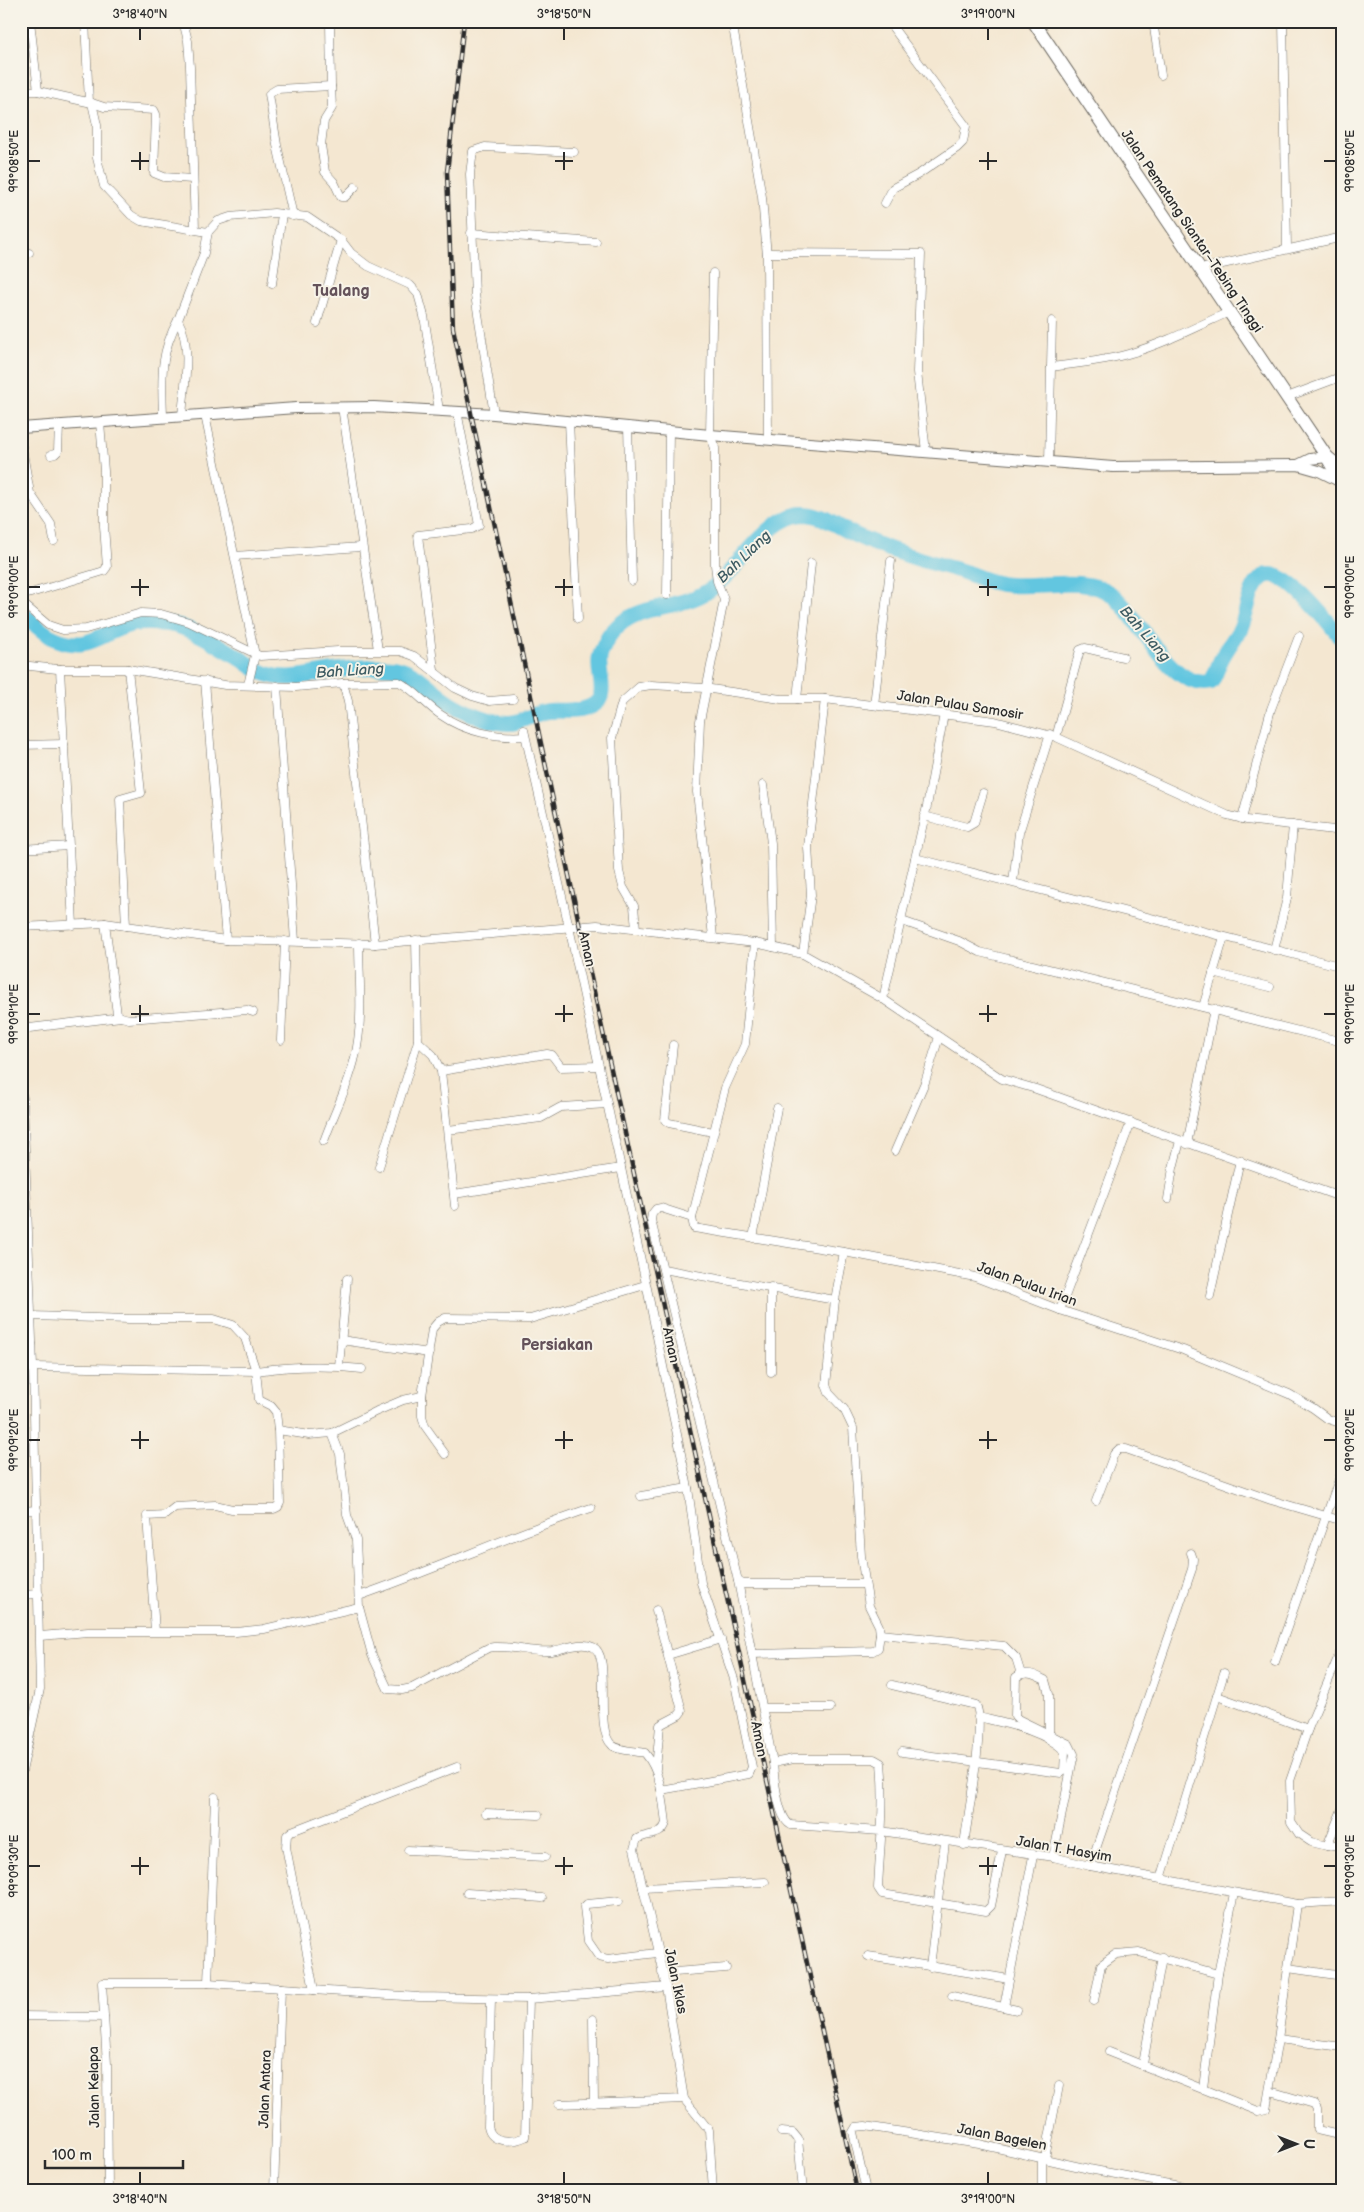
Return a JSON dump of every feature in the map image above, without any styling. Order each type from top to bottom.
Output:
[{"type":"highway","name":"Jalan Pematang Siantar–Tebing Tinggi","points":[[1033,21],[1342,480]]},
{"type":"street","points":[[30,21],[38,91]]},
{"type":"street","points":[[85,21],[91,102],[97,125],[97,158],[104,186],[131,215],[141,221],[208,232]]},
{"type":"street","points":[[183,21],[188,41],[190,67],[195,229]]},
{"type":"street","points":[[732,21],[762,197],[767,253],[768,440]]},
{"type":"street","points":[[885,203],[893,188],[919,174],[957,148],[963,142],[966,134],[966,126],[888,21]]},
{"type":"street","points":[[1153,21],[1161,75]]},
{"type":"street","points":[[1283,21],[1287,248]]},
{"type":"street","points":[[330,22],[332,108],[324,121],[321,145],[325,172],[334,182],[341,197],[345,197],[355,187]]},
{"type":"street","points":[[293,216],[277,145],[269,94],[277,89],[331,86]]},
{"type":"street","points":[[21,91],[38,91],[91,102],[104,107],[154,110],[156,114],[154,172],[164,177],[192,179]]},
{"type":"street","points":[[494,414],[475,295],[470,174],[473,151],[485,147],[574,152]]},
{"type":"street","points":[[163,417],[162,363],[168,339],[178,320],[204,253],[208,232],[218,222],[230,216],[274,213],[307,217],[341,240],[351,253],[368,266],[410,286],[418,294],[424,316],[439,410]]},
{"type":"street","points":[[272,284],[282,214]]},
{"type":"street","points":[[471,233],[596,242]]},
{"type":"street","points":[[1200,269],[1343,237]]},
{"type":"street","points":[[317,323],[341,240]]},
{"type":"street","points":[[767,253],[921,254],[917,372],[926,452]]},
{"type":"street","points":[[713,273],[710,435],[715,448],[717,580],[724,600],[704,688],[700,720],[697,792],[713,937]]},
{"type":"street","points":[[1051,367],[1096,362],[1130,354],[1158,344],[1229,312]]},
{"type":"street","points":[[178,320],[184,332],[186,345],[182,417]]},
{"type":"street","points":[[1049,462],[1052,321]]},
{"type":"street","points":[[1287,397],[1343,376]]},
{"type":"street","points":[[342,407],[361,547],[378,650]]},
{"type":"street","points":[[21,428],[296,408],[342,407],[439,410],[768,440],[1113,467],[1298,465],[1342,480]]},
{"type":"street","points":[[434,670],[418,535],[472,529],[479,525],[457,412]]},
{"type":"street","points":[[205,415],[255,657],[248,682]]},
{"type":"street","points":[[568,421],[578,619]]},
{"type":"street","points":[[21,596],[106,569],[100,422]]},
{"type":"street","points":[[51,455],[58,451],[58,426]]},
{"type":"street","points":[[628,426],[632,582]]},
{"type":"street","points":[[667,595],[669,430]]},
{"type":"street","points":[[21,442],[30,493],[51,524],[54,541]]},
{"type":"street","points":[[1298,465],[1310,459],[1327,457]]},
{"type":"street","points":[[235,556],[361,547]]},
{"type":"street","points":[[874,705],[891,561]]},
{"type":"street","points":[[797,699],[811,563]]},
{"type":"street","points":[[21,602],[48,625],[63,630],[86,629],[141,613],[161,614],[189,622],[255,657],[378,650],[400,651],[414,656],[455,688],[472,696],[489,701],[513,699]]},
{"type":"street","points":[[1242,819],[1272,710],[1299,636]]},
{"type":"street","points":[[1012,882],[1019,833],[1053,736],[1080,650],[1085,648],[1123,657]]},
{"type":"street","points":[[21,665],[60,669],[128,669],[225,685],[248,682],[296,687],[343,683],[348,702],[375,944]]},
{"type":"street","points":[[60,669],[73,925]]},
{"type":"street","points":[[126,926],[120,799],[141,793],[128,669]]},
{"type":"street","points":[[205,681],[226,940]]},
{"type":"street","name":"Aman","points":[[343,683],[399,682],[407,686],[442,716],[459,726],[498,736],[525,733],[646,1285],[688,1488],[701,1583],[734,1678],[752,1767],[749,1774],[661,1790]]},
{"type":"street","name":"Jalan Pulau Samosir","points":[[636,929],[634,906],[623,887],[619,871],[612,738],[622,702],[639,687],[651,685],[704,688],[781,699],[825,699],[995,721],[1053,736],[1227,815],[1242,819],[1343,831]]},
{"type":"street","points":[[277,686],[295,941]]},
{"type":"street","points":[[803,954],[811,894],[808,847],[825,699]]},
{"type":"street","points":[[883,999],[902,921],[944,714]]},
{"type":"street","points":[[21,745],[64,744]]},
{"type":"street","points":[[763,785],[771,843],[773,946]]},
{"type":"street","points":[[924,816],[967,827],[972,826],[983,793]]},
{"type":"street","points":[[1274,950],[1286,903],[1293,825]]},
{"type":"street","points":[[21,849],[69,846]]},
{"type":"street","points":[[915,858],[1343,967]]},
{"type":"street","points":[[902,921],[959,941],[980,952],[1343,1042]]},
{"type":"street","points":[[105,923],[117,1014],[120,1017]]},
{"type":"street","points":[[21,927],[105,923],[226,940],[375,944],[597,925],[713,937],[773,946],[803,954],[883,999],[1002,1079],[1240,1160],[1343,1198]]},
{"type":"street","points":[[1203,1007],[1224,937]]},
{"type":"street","points":[[379,1167],[418,1041],[416,940]]},
{"type":"street","points":[[281,1040],[284,941]]},
{"type":"street","points":[[324,1140],[352,1066],[357,1046],[360,992],[359,943]]},
{"type":"street","points":[[755,943],[745,1044],[725,1088],[692,1218],[661,1208],[656,1209],[650,1220],[738,1581],[773,1763],[793,1759],[874,1759],[881,1763],[883,1787],[879,1892],[890,1897],[989,1910],[1002,1851]]},
{"type":"street","points":[[1212,973],[1270,987]]},
{"type":"street","points":[[1168,1199],[1172,1168],[1184,1142],[1214,1009]]},
{"type":"street","points":[[21,1029],[120,1017],[129,1019],[247,1010],[253,1012]]},
{"type":"street","points":[[895,1151],[925,1082],[939,1037]]},
{"type":"street","points":[[418,1041],[433,1055],[441,1072],[455,1206]]},
{"type":"street","points":[[673,1045],[666,1120],[669,1123],[713,1132]]},
{"type":"street","points":[[441,1072],[546,1054],[552,1055],[561,1068],[599,1066]]},
{"type":"street","points":[[21,1092],[23,1098],[25,1239],[30,1273],[34,1367],[40,1636],[40,1689],[25,1741],[21,1776]]},
{"type":"street","points":[[448,1130],[541,1118],[561,1107],[607,1104]]},
{"type":"street","points":[[753,1238],[777,1108]]},
{"type":"street","points":[[1060,1310],[1131,1122]]},
{"type":"street","points":[[1210,1296],[1240,1160]]},
{"type":"street","points":[[454,1194],[621,1168]]},
{"type":"street","name":"Jalan Pulau Irian","points":[[692,1218],[694,1228],[699,1230],[844,1252],[975,1277],[1060,1310],[1183,1350],[1289,1394],[1328,1419],[1343,1424]]},
{"type":"street","points":[[752,1654],[873,1651],[878,1648],[879,1626],[870,1606],[861,1556],[853,1428],[844,1409],[829,1393],[826,1385],[835,1300],[844,1252]]},
{"type":"street","points":[[663,1269],[835,1300]]},
{"type":"street","points":[[21,1273],[30,1273]]},
{"type":"street","points":[[339,1366],[347,1279]]},
{"type":"street","points":[[445,1454],[425,1426],[422,1416],[422,1396],[432,1329],[438,1322],[445,1318],[530,1320],[646,1285]]},
{"type":"street","points":[[771,1287],[771,1372]]},
{"type":"street","points":[[32,1316],[214,1319],[233,1325],[245,1338],[256,1371],[259,1400],[274,1409],[278,1430],[280,1502],[278,1507],[274,1509],[232,1509],[215,1504],[175,1507],[164,1515],[147,1516],[155,1631]]},
{"type":"street","points":[[341,1340],[429,1353]]},
{"type":"street","points":[[21,1344],[32,1344]]},
{"type":"street","points":[[34,1367],[256,1371],[279,1368],[339,1366],[362,1369]]},
{"type":"street","points":[[278,1430],[309,1435],[332,1433],[403,1400],[422,1396]]},
{"type":"street","points":[[332,1433],[340,1454],[347,1515],[356,1540],[359,1608],[372,1655],[388,1689],[412,1688],[488,1648],[543,1651],[584,1644],[593,1647],[599,1653],[601,1663],[604,1723],[610,1744],[615,1747],[645,1753],[656,1771],[661,1790]]},
{"type":"street","points":[[1096,1501],[1114,1454],[1119,1449],[1126,1448],[1343,1521]]},
{"type":"street","points":[[1274,1662],[1343,1468]]},
{"type":"street","points":[[641,1496],[688,1488]]},
{"type":"street","points":[[359,1596],[402,1581],[546,1523],[591,1508]]},
{"type":"street","points":[[21,1511],[37,1510]]},
{"type":"street","points":[[1090,1866],[1192,1569],[1193,1559],[1191,1553]]},
{"type":"street","points":[[738,1581],[743,1584],[866,1584]]},
{"type":"street","points":[[21,1595],[39,1594]]},
{"type":"street","points":[[40,1636],[88,1632],[236,1632],[264,1629],[359,1608]]},
{"type":"street","points":[[656,1610],[682,1711],[679,1715],[660,1725],[656,1771]]},
{"type":"street","points":[[880,1634],[1004,1646],[1016,1658],[1021,1674]]},
{"type":"street","points":[[668,1655],[721,1639]]},
{"type":"street","points":[[1343,1646],[1308,1729],[1290,1781],[1291,1822],[1299,1834],[1311,1842],[1327,1846],[1343,1844]]},
{"type":"street","points":[[1049,1734],[1049,1694],[1045,1680],[1031,1672],[1021,1674],[1016,1677],[1015,1716],[1018,1719],[1049,1734],[1070,1744],[1074,1754],[1053,1858]]},
{"type":"street","points":[[1161,1879],[1224,1673]]},
{"type":"street","points":[[892,1685],[976,1705],[978,1709],[975,1762],[964,1845]]},
{"type":"street","points":[[1218,1696],[1308,1729]]},
{"type":"street","points":[[763,1708],[830,1708]]},
{"type":"street","points":[[902,1752],[1061,1773],[1064,1771],[1065,1751],[1057,1743],[1006,1723],[978,1717]]},
{"type":"street","name":"Jalan T. Hasyim","points":[[773,1763],[783,1818],[786,1823],[791,1825],[881,1831],[1053,1858],[1297,1904],[1343,1901]]},
{"type":"street","points":[[314,1990],[286,1847],[287,1835],[292,1831],[457,1767]]},
{"type":"street","name":"Jalan Iklas","points":[[661,1790],[666,1823],[665,1828],[661,1832],[637,1839],[634,1849],[666,1987],[684,2099],[709,2130],[713,2191]]},
{"type":"street","points":[[215,1797],[208,1983],[420,1997],[529,1999],[666,1987]]},
{"type":"street","points":[[1327,1846],[1343,1807]]},
{"type":"street","points":[[486,1813],[538,1815]]},
{"type":"street","points":[[930,1967],[945,1842]]},
{"type":"street","points":[[408,1850],[545,1858]]},
{"type":"street","points":[[1004,2007],[1033,1856]]},
{"type":"street","points":[[643,1888],[765,1882]]},
{"type":"street","points":[[467,1893],[542,1898]]},
{"type":"street","points":[[1203,2088],[1218,1974],[1234,1893]]},
{"type":"street","points":[[619,1901],[586,1904],[584,1907],[588,1941],[599,1957],[608,1959],[657,1953]]},
{"type":"street","points":[[1109,2052],[1258,2111],[1266,2108],[1297,1904]]},
{"type":"street","points":[[1094,2001],[1101,1965],[1116,1954],[1139,1952],[1218,1974]]},
{"type":"street","points":[[868,1956],[1009,1979]]},
{"type":"street","points":[[1143,2064],[1162,1957]]},
{"type":"street","points":[[662,1973],[726,1968]]},
{"type":"street","points":[[1288,1968],[1343,1976]]},
{"type":"street","name":"Jalan Kelapa","points":[[108,2191],[107,2073],[102,1984],[208,1983]]},
{"type":"street","name":"Jalan Antara","points":[[274,2191],[281,1988]]},
{"type":"street","points":[[952,1996],[1017,2010]]},
{"type":"street","points":[[491,1998],[488,2127],[489,2134],[494,2138],[508,2140],[517,2140],[524,2137],[529,1999]]},
{"type":"street","points":[[21,2016],[104,2017]]},
{"type":"street","points":[[593,2019],[594,2103]]},
{"type":"street","points":[[1278,2039],[1343,2046]]},
{"type":"street","points":[[1042,2191],[1044,2158],[1059,2086]]},
{"type":"street","points":[[1270,2091],[1314,2104],[1317,2108],[1317,2130],[1343,2136]]},
{"type":"street","points":[[559,2104],[684,2099]]},
{"type":"street","name":"Jalan Bagelen","points":[[866,2191],[853,2132],[856,2127],[866,2126],[909,2132],[1206,2191]]},
{"type":"street","points":[[781,2132],[793,2133],[798,2139],[803,2191]]},
{"type":"street","points":[[1340,2191],[1343,2156]]},
{"type":"waterway","name":"Bah Liang","points":[[21,613],[50,636],[77,644],[95,640],[122,627],[133,624],[155,623],[177,626],[195,632],[212,641],[263,673],[280,677],[287,678],[366,667],[392,667],[414,675],[445,699],[469,712],[489,720],[508,723],[516,722],[545,712],[580,710],[593,705],[599,700],[601,694],[599,663],[601,653],[611,633],[622,622],[646,611],[697,597],[708,591],[765,534],[790,517],[804,514],[818,516],[868,541],[894,551],[996,583],[1014,585],[1072,584],[1099,588],[1111,594],[1122,604],[1169,664],[1182,675],[1196,682],[1211,682],[1222,658],[1243,623],[1251,594],[1263,577],[1272,575],[1283,579],[1294,587],[1318,610],[1343,640]]},
{"type":"railway","points":[[464,21],[447,172],[453,328],[579,923],[857,2191]]},
{"type":"district","name":"Tualang","points":[[341,291]]},
{"type":"district","name":"Persiakan","points":[[557,1345]]}]
